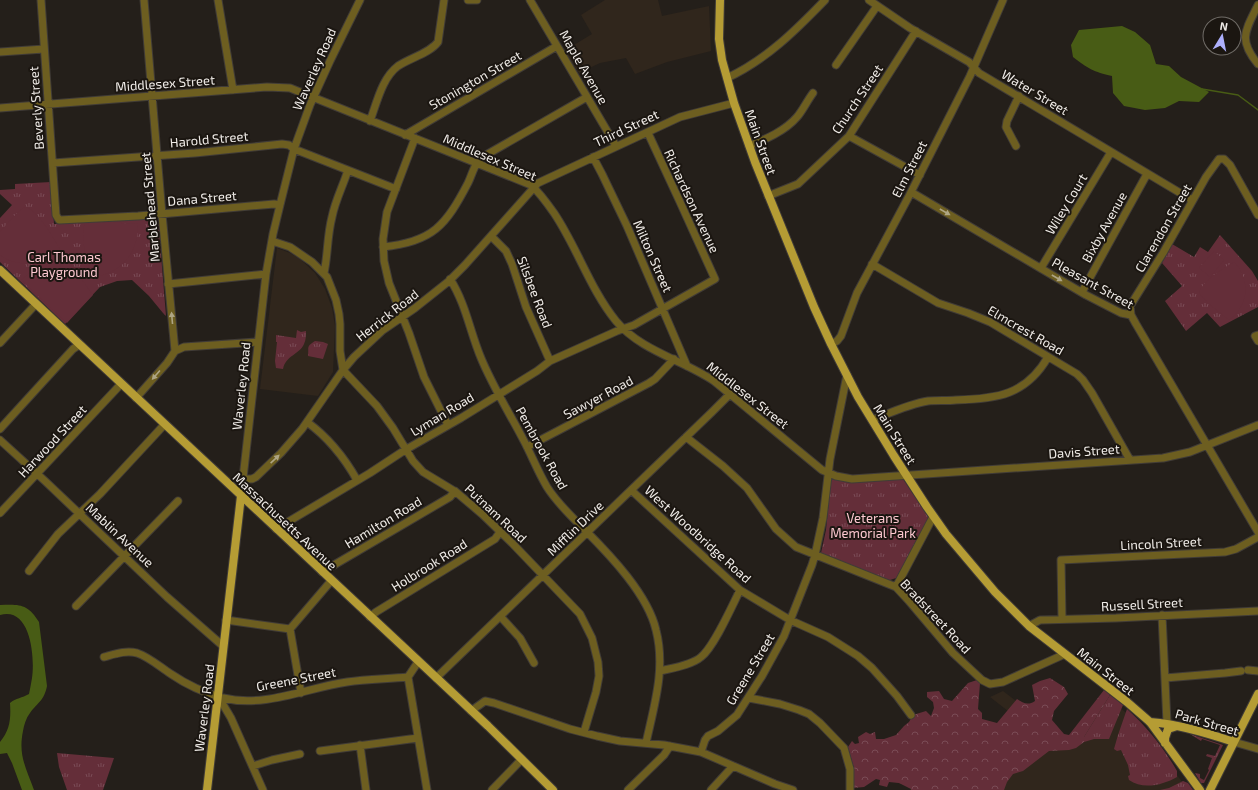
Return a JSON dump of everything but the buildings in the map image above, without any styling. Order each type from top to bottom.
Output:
[{"type":"main road","name":"Main Street","points":[[720,0],[720,46],[734,103],[749,146],[811,302],[847,375],[872,420],[934,517],[957,548],[995,592],[1029,626],[1127,702],[1150,722],[1200,790]]},
{"type":"main road","name":"Massachusetts Avenue","points":[[0,270],[164,425],[471,710],[553,790]]},
{"type":"main road","name":"Waverley Road","points":[[207,790],[241,496]]},
{"type":"main road","points":[[1210,790],[1258,694]]},
{"type":"main road","name":"Park Street","points":[[1150,722],[1167,723],[1225,738],[1234,742]]},
{"type":"main road","points":[[1165,743],[1168,729],[1177,726]]},
{"type":"street","name":"Beverly Street","points":[[41,0],[56,215]]},
{"type":"street","name":"Marblehead Street","points":[[144,0],[175,351]]},
{"type":"street","points":[[218,0],[233,90]]},
{"type":"street","name":"Waverley Road","points":[[241,496],[266,274],[280,205],[294,149],[313,98],[360,0]]},
{"type":"street","points":[[370,121],[390,73],[399,66],[430,49],[438,42],[444,0]]},
{"type":"street","points":[[468,0],[477,0]]},
{"type":"street","name":"Maple Avenue","points":[[530,0],[616,146]]},
{"type":"street","points":[[727,78],[744,69],[773,49],[793,32],[825,0]]},
{"type":"street","name":"Water Street","points":[[869,0],[916,31],[969,62],[980,73],[1192,200]]},
{"type":"street","name":"Elm Street","points":[[831,344],[837,341],[841,336],[852,303],[920,175],[974,67],[1003,0]]},
{"type":"street","points":[[1258,5],[1249,23],[1245,40],[1249,52],[1258,64]]},
{"type":"street","points":[[836,65],[877,6]]},
{"type":"street","name":"Church Street","points":[[768,196],[791,187],[805,178],[849,136],[916,31]]},
{"type":"street","name":"Stonington Street","points":[[405,135],[557,46]]},
{"type":"street","points":[[0,52],[44,49]]},
{"type":"street","name":"Middlesex Street","points":[[0,108],[279,87],[292,89],[524,182],[534,188],[545,200],[576,250],[602,301],[617,322],[624,328],[641,341],[704,374],[818,467],[828,473],[852,479],[906,475]]},
{"type":"street","points":[[749,146],[774,134],[792,122],[813,93]]},
{"type":"street","points":[[1016,146],[1006,127],[1007,121],[1019,96]]},
{"type":"street","points":[[383,247],[422,239],[430,234],[439,227],[453,209],[477,163],[486,155],[587,97]]},
{"type":"street","name":"Third Street","points":[[534,188],[538,183],[544,180],[682,117],[734,103]]},
{"type":"street","name":"Richardson Avenue","points":[[648,133],[715,279]]},
{"type":"street","points":[[849,136],[920,175]]},
{"type":"street","points":[[415,138],[387,212],[383,247],[387,275],[426,383],[448,426]]},
{"type":"street","name":"Harold Street","points":[[52,164],[195,153],[282,144],[289,145],[294,149],[396,189]]},
{"type":"street","name":"Wiley Court","points":[[1041,268],[1111,152]]},
{"type":"street","name":"Milton Street","points":[[593,157],[627,226],[687,366]]},
{"type":"street","name":"Clarendon Street","points":[[1131,315],[1130,306],[1163,253],[1192,200],[1219,159],[1223,158],[1230,165],[1258,215]]},
{"type":"street","points":[[324,273],[327,257],[328,235],[332,217],[348,170]]},
{"type":"street","name":"Bixby Avenue","points":[[1082,292],[1147,174]]},
{"type":"street","name":"Herrick Road","points":[[243,479],[252,479],[256,477],[280,454],[307,422],[343,370],[373,338],[425,300],[450,279],[534,188]]},
{"type":"street","name":"Pleasant Street","points":[[911,192],[1082,292],[1121,313],[1131,315],[1258,532]]},
{"type":"street","name":"Dana Street","points":[[56,215],[59,220],[64,220],[162,214],[274,204],[280,205]]},
{"type":"street","name":"Silsbee Road","points":[[491,236],[506,251],[512,264],[526,307],[550,361]]},
{"type":"street","points":[[272,241],[290,247],[312,262],[328,277],[339,314],[340,351],[343,370]]},
{"type":"street","name":"Elmcrest Road","points":[[872,264],[938,303],[990,322],[1068,368],[1083,380],[1092,393],[1130,460]]},
{"type":"street","points":[[168,284],[266,274]]},
{"type":"street","name":"Pembrook Road","points":[[450,279],[465,308],[481,358],[498,394],[548,488],[561,505],[588,532],[623,573],[640,594],[649,609],[656,630],[660,671],[657,695],[646,743]]},
{"type":"street","name":"Lyman Road","points":[[276,529],[405,450],[448,426],[550,361],[634,324],[715,279]]},
{"type":"street","points":[[0,343],[36,304]]},
{"type":"street","points":[[1258,335],[1255,336],[1258,342]]},
{"type":"street","points":[[136,398],[167,363],[175,351],[184,347],[258,342]]},
{"type":"street","points":[[0,429],[73,349],[79,345]]},
{"type":"street","points":[[872,420],[920,403],[989,398],[1010,392],[1031,380],[1043,366],[1048,357]]},
{"type":"street","name":"Sawyer Road","points":[[527,447],[649,383],[655,379],[674,358]]},
{"type":"street","name":"Putnam Road","points":[[343,370],[377,406],[393,428],[405,450],[423,472],[455,491],[482,514],[580,614],[596,647],[598,662],[596,692],[584,732]]},
{"type":"street","name":"Greene Street","points":[[701,752],[708,736],[718,731],[736,715],[749,698],[769,665],[790,620],[815,555],[823,518],[828,473],[840,404],[847,375]]},
{"type":"street","name":"Harwood Street","points":[[0,513],[121,384]]},
{"type":"street","name":"Mifflin Drive","points":[[436,678],[730,394]]},
{"type":"street","points":[[307,422],[333,444],[342,455],[357,480]]},
{"type":"street","points":[[29,571],[49,544],[100,494],[164,425]]},
{"type":"street","name":"Davis Street","points":[[906,475],[979,471],[1169,456],[1190,452],[1258,425]]},
{"type":"street","name":"Bradstreet Road","points":[[686,437],[723,466],[747,488],[782,535],[796,547],[896,587],[909,600],[952,653],[982,680],[990,684],[997,684],[1007,681],[1065,654]]},
{"type":"street","name":"Mablin Avenue","points":[[0,440],[167,596],[223,646]]},
{"type":"street","name":"West Woodbridge Road","points":[[631,490],[740,590],[790,620],[828,637],[858,656],[877,673],[912,715]]},
{"type":"street","name":"Hamilton Road","points":[[322,572],[450,496],[455,491]]},
{"type":"street","points":[[76,606],[178,501]]},
{"type":"street","points":[[896,587],[934,517]]},
{"type":"street","name":"Holbrook Road","points":[[370,617],[495,539],[500,532]]},
{"type":"street","name":"Lincoln Street","points":[[1062,619],[1061,560],[1225,552],[1236,549],[1258,537]]},
{"type":"street","points":[[290,629],[332,581]]},
{"type":"street","points":[[660,671],[694,661],[706,653],[740,590]]},
{"type":"street","name":"Russell Street","points":[[1029,626],[1040,620],[1258,611]]},
{"type":"street","points":[[1162,615],[1167,723]]},
{"type":"street","points":[[500,616],[520,638],[534,663]]},
{"type":"street","points":[[226,620],[290,629]]},
{"type":"street","points":[[290,629],[301,693]]},
{"type":"street","name":"Greene Street","points":[[104,657],[120,652],[137,653],[152,661],[183,682],[218,696],[232,699],[256,700],[278,698],[345,682],[408,676]]},
{"type":"street","points":[[418,662],[408,676],[427,790]]},
{"type":"street","points":[[1165,678],[1245,670],[1258,671]]},
{"type":"street","points":[[218,696],[231,718],[253,766],[262,790]]},
{"type":"street","points":[[749,698],[780,704],[799,710],[809,714],[820,723],[844,748],[850,769],[850,790]]},
{"type":"street","points":[[471,710],[485,701],[584,732],[620,741],[670,746],[701,752],[792,790]]},
{"type":"street","points":[[320,751],[418,738]]},
{"type":"street","name":"Park Street","points":[[1234,742],[1258,749]]},
{"type":"street","points":[[360,746],[366,790]]},
{"type":"street","points":[[628,790],[664,755],[670,746]]},
{"type":"street","points":[[253,766],[300,754]]},
{"type":"street","points":[[492,790],[522,759]]},
{"type":"street","points":[[711,790],[733,766]]},
{"type":"shaded area","points":[[605,0],[658,0],[662,16],[709,6],[711,51],[667,62],[635,74],[626,58],[600,63],[579,73],[564,51],[592,34],[581,15]]},
{"type":"shaded area","points":[[1122,26],[1135,32],[1150,45],[1156,64],[1169,66],[1181,77],[1209,92],[1199,102],[1179,101],[1165,108],[1145,110],[1124,106],[1113,93],[1112,76],[1095,71],[1078,61],[1073,57],[1071,45],[1079,30]]},
{"type":"shaded area","points":[[277,248],[299,258],[315,273],[325,289],[332,308],[335,326],[333,372],[318,396],[260,389]]},
{"type":"shaded area","points":[[0,605],[23,606],[35,616],[39,622],[47,686],[42,698],[26,719],[21,747],[26,768],[34,790],[22,790],[7,753],[0,754],[0,742],[8,729],[9,724],[10,703],[29,694],[33,669],[33,658],[29,636],[25,626],[18,618],[10,614],[0,615]]},
{"type":"shaded area","points":[[1003,691],[1071,743],[1106,696],[1130,716],[1155,745],[1188,790],[910,790],[911,787],[888,780],[1000,740],[1017,718],[990,697]]},
{"type":"green space","name":"Carl Thomas Playground","points":[[51,182],[54,224],[158,218],[166,316],[149,296],[132,280],[117,281],[100,287],[65,324],[0,262],[0,218],[12,205],[0,194],[0,190],[15,189],[15,184]]},
{"type":"green space","points":[[24,207],[29,208],[39,218],[60,249],[58,251],[61,251],[93,295],[67,323],[21,280],[47,258],[35,262],[18,263],[6,259],[0,255],[0,232]]},
{"type":"green space","points":[[105,222],[138,224],[135,245],[126,261],[119,267],[102,276],[91,278],[83,242],[83,229],[85,223]]},
{"type":"green space","points":[[1220,235],[1252,271],[1258,281],[1258,307],[1220,327],[1207,313],[1186,331],[1165,301],[1182,286],[1162,263],[1172,244],[1194,257],[1200,247],[1208,252]]},
{"type":"green space","points":[[1214,251],[1224,260],[1210,277],[1199,268]]},
{"type":"green space","points":[[1234,262],[1243,277],[1245,292],[1241,307],[1229,320],[1209,304],[1199,293],[1204,284],[1219,271]]},
{"type":"green space","points":[[297,330],[301,332],[306,331],[306,339],[302,348],[287,361],[283,369],[276,368],[276,335],[296,338]]},
{"type":"green space","points":[[315,341],[328,344],[323,359],[308,356],[308,347]]},
{"type":"green space","name":"Veterans Memorial Park","points":[[831,479],[903,479],[929,518],[896,578],[890,580],[884,579],[821,553],[826,530]]},
{"type":"green space","points":[[1050,678],[1064,687],[1068,694],[1054,711],[1052,720],[1064,734],[1069,735],[1104,690],[1110,695],[1084,737],[1084,742],[1076,748],[1069,750],[1049,751],[1023,771],[1013,774],[1007,782],[1004,790],[911,790],[899,783],[889,782],[887,787],[879,785],[880,780],[876,779],[864,787],[853,788],[854,768],[848,747],[852,741],[855,744],[859,743],[858,737],[866,732],[870,734],[875,732],[876,739],[884,739],[896,735],[909,722],[913,715],[926,711],[931,716],[934,708],[933,702],[927,697],[927,692],[939,691],[944,699],[952,701],[968,683],[977,680],[980,683],[978,709],[982,713],[982,719],[997,723],[1017,699],[1028,704],[1035,701],[1032,685]]},
{"type":"green space","points":[[1110,695],[1123,705],[1109,739],[1094,739],[1084,742],[1084,737]]},
{"type":"green space","points":[[1127,709],[1148,730],[1161,746],[1177,771],[1177,777],[1166,782],[1147,786],[1140,785],[1129,780],[1128,776],[1130,775],[1128,765],[1121,750],[1117,751],[1114,749]]},
{"type":"green space","points":[[1190,734],[1223,745],[1204,783],[1201,783],[1195,773],[1200,774],[1200,778],[1204,780],[1209,770],[1208,769],[1212,758],[1206,756],[1207,754],[1215,756],[1220,745],[1202,739],[1201,741]]},
{"type":"green space","points":[[57,753],[114,758],[103,790],[67,790],[59,767]]},
{"type":"green space","points":[[1183,781],[1188,783],[1193,790],[1160,790],[1169,788]]},
{"type":"waterway","points":[[1202,89],[1238,95],[1258,110]]}]
